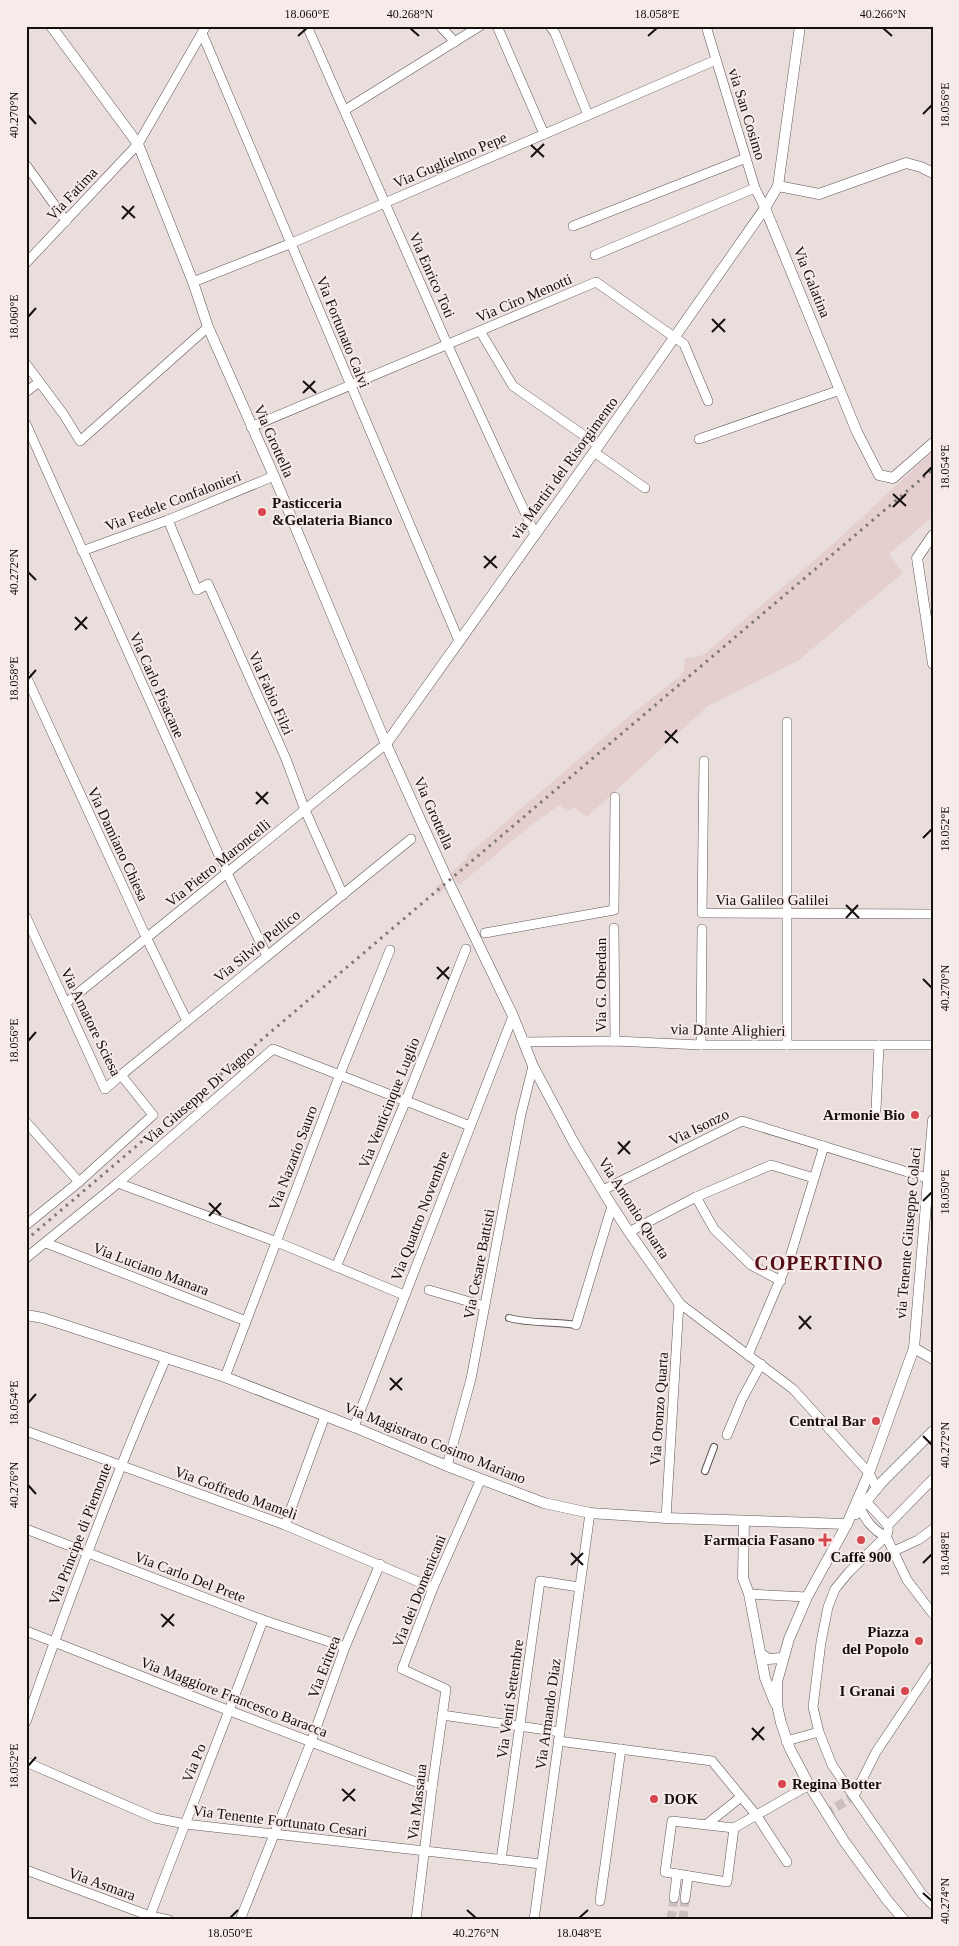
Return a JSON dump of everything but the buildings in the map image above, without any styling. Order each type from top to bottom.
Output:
[{"type":"street","name":"Via Grottella","points":[[51,26],[138,144],[193,282],[208,327],[274,476],[386,744],[448,882]]},
{"type":"street","name":"Via Enrico Toti","points":[[307,26],[448,346],[535,534]]},
{"type":"street","points":[[440,26],[455,42]]},
{"type":"street","points":[[345,110],[480,26]]},
{"type":"street","points":[[498,26],[544,134]]},
{"type":"street","points":[[550,26],[555,33],[588,114]]},
{"type":"street","name":"via San Cosimo","points":[[706,26],[755,188],[765,208]]},
{"type":"street","points":[[765,208],[778,186],[800,26]]},
{"type":"street","name":"Via Fatima","points":[[26,263],[138,144],[204,28]]},
{"type":"street","name":"Via Fortunato Calvi","points":[[204,28],[350,386],[459,641]]},
{"type":"street","name":"Via Guglielmo Pepe","points":[[193,282],[292,243],[716,60]]},
{"type":"street","points":[[573,226],[746,158]]},
{"type":"street","points":[[778,186],[819,194],[906,163],[933,173]]},
{"type":"street","points":[[26,165],[66,221]]},
{"type":"street","points":[[595,255],[755,188]]},
{"type":"street","name":"via Martiri del Risorgimento","points":[[386,744],[597,449],[765,208]]},
{"type":"street","name":"Via Galatina","points":[[765,208],[857,432],[878,475],[893,478],[933,443]]},
{"type":"street","name":"Via Ciro Menotti","points":[[251,427],[448,346],[596,282],[684,344],[708,401]]},
{"type":"street","points":[[26,364],[64,415],[80,441],[208,327]]},
{"type":"street","points":[[480,331],[514,386],[597,449],[644,488]]},
{"type":"street","points":[[26,392],[39,382]]},
{"type":"street","points":[[699,439],[840,390]]},
{"type":"street","name":"Via Carlo Pisacane","points":[[26,424],[227,873],[267,956]]},
{"type":"street","name":"Via Fedele Confalonieri","points":[[82,551],[168,520],[274,476]]},
{"type":"street","name":"Via Fabio Filzi","points":[[168,520],[198,590],[208,584],[286,759],[305,810],[343,894]]},
{"type":"street","points":[[931,538],[917,558],[933,664]]},
{"type":"street","name":"Via Damiano Chiesa","points":[[26,676],[147,939],[187,1021]]},
{"type":"street","points":[[787,722],[787,1045]]},
{"type":"street","name":"Via Pietro Maroncelli","points":[[66,1004],[386,744]]},
{"type":"street","name":"Via Galileo Galilei","points":[[704,761],[702,914],[933,914]]},
{"type":"street","points":[[485,932],[614,910],[615,797]]},
{"type":"street","name":"Via Silvio Pellico","points":[[121,1075],[411,838]]},
{"type":"street","name":"Via Antonio Quarta","points":[[448,882],[513,1016],[534,1066],[574,1143],[629,1232],[680,1302],[793,1389],[871,1469],[877,1489]]},
{"type":"street","name":"Via Amatore Sciesa","points":[[26,917],[105,1089],[121,1075],[153,1115],[79,1182],[26,1225]]},
{"type":"street","name":"Via G. Oberdan","points":[[614,928],[615,1041]]},
{"type":"street","points":[[701,1045],[702,929]]},
{"type":"street","name":"Via Venticinque Luglio","points":[[336,1267],[406,1100],[466,949]]},
{"type":"street","name":"Via Nazario Sauro","points":[[225,1378],[340,1074],[390,950]]},
{"type":"street","name":"Via Quattro Novembre","points":[[354,1427],[513,1016]]},
{"type":"street","name":"via Dante Alighieri","points":[[524,1042],[615,1041],[701,1045],[933,1045]]},
{"type":"street","points":[[876,1110],[879,1045]]},
{"type":"street","name":"Via Giuseppe Di Vagno","points":[[26,1258],[118,1183],[273,1049],[470,1126]]},
{"type":"street","name":"Via Cesare Battisti","points":[[447,1466],[471,1379],[521,1114],[534,1066]]},
{"type":"street","name":"via Tenente Giuseppe Colaci","points":[[862,1503],[871,1469],[914,1348],[929,1202],[927,1178],[933,1120]]},
{"type":"street","name":"Via Isonzo","points":[[603,1190],[742,1121],[927,1178]]},
{"type":"street","points":[[26,1122],[79,1182]]},
{"type":"street","points":[[748,1355],[792,1254],[824,1146]]},
{"type":"street","points":[[629,1232],[696,1197],[771,1165],[814,1178]]},
{"type":"street","points":[[118,1183],[277,1242],[404,1296]]},
{"type":"street","points":[[696,1197],[714,1229],[751,1265],[781,1281]]},
{"type":"street","points":[[509,1318],[523,1322],[554,1322],[576,1325],[612,1206]]},
{"type":"street","name":"Via Luciano Manara","points":[[46,1243],[246,1321]]},
{"type":"street","points":[[429,1290],[484,1306]]},
{"type":"street","name":"Via Oronzo Quarta","points":[[666,1518],[680,1302]]},
{"type":"street","name":"Via Magistrato Cosimo Mariano","points":[[26,1315],[43,1318],[225,1378],[544,1503],[590,1513],[666,1518],[848,1524]]},
{"type":"street","points":[[914,1348],[933,1359]]},
{"type":"street","name":"Via Principe di Piemonte","points":[[26,1722],[54,1641],[120,1465],[166,1358]]},
{"type":"street","points":[[727,1435],[742,1399],[761,1364]]},
{"type":"street","points":[[285,1525],[325,1416]]},
{"type":"street","name":"Via Goffredo Mameli","points":[[26,1431],[285,1525],[433,1588]]},
{"type":"street","points":[[776,1706],[777,1682],[789,1639],[807,1597],[848,1524],[862,1503],[933,1431]]},
{"type":"street","points":[[705,1471],[714,1447]]},
{"type":"street","points":[[871,1469],[886,1478]]},
{"type":"street","name":"Via dei Domenicani","points":[[446,1688],[402,1669],[433,1588],[481,1479]]},
{"type":"street","points":[[888,1525],[933,1479]]},
{"type":"street","points":[[862,1503],[888,1525],[889,1530],[886,1536],[849,1572],[835,1589],[828,1607],[821,1642],[813,1707],[819,1732],[832,1765],[922,1894],[933,1905]]},
{"type":"street","points":[[862,1503],[873,1528],[878,1534],[886,1536],[913,1590],[933,1614]]},
{"type":"street","name":"Via Armando Diaz","points":[[534,1920],[590,1513]]},
{"type":"street","points":[[744,1521],[743,1578],[765,1678],[776,1706],[786,1741],[809,1786],[844,1841],[886,1900],[904,1920]]},
{"type":"street","name":"Via Carlo Del Prete","points":[[26,1529],[263,1620],[345,1648]]},
{"type":"street","points":[[894,1552],[918,1540],[933,1529]]},
{"type":"street","name":"Via Eritrea","points":[[240,1920],[311,1742],[345,1648],[380,1564]]},
{"type":"street","name":"Via Venti Settembre","points":[[501,1860],[540,1581],[579,1586]]},
{"type":"street","points":[[748,1594],[807,1597]]},
{"type":"street","name":"Via Po","points":[[150,1916],[230,1711],[263,1620]]},
{"type":"street","name":"Via Maggiore Francesco Baracca","points":[[26,1631],[432,1788]]},
{"type":"street","points":[[760,1653],[768,1659],[783,1658]]},
{"type":"street","points":[[854,1796],[889,1730],[933,1667]]},
{"type":"street","name":"Via Massaua","points":[[416,1920],[446,1688]]},
{"type":"street","points":[[442,1716],[560,1732]]},
{"type":"street","points":[[786,1741],[819,1732]]},
{"type":"street","points":[[558,1741],[712,1761],[758,1816],[787,1862]]},
{"type":"street","points":[[600,1901],[621,1749]]},
{"type":"street","name":"Via Tenente Fortunato Cesari","points":[[26,1762],[155,1818],[185,1824],[541,1864]]},
{"type":"street","points":[[734,1828],[727,1882],[665,1872],[672,1821],[734,1828],[809,1786]]},
{"type":"street","points":[[707,1824],[741,1797]]},
{"type":"street","name":"Via Asmara","points":[[26,1870],[150,1916],[169,1920]]},
{"type":"street","points":[[674,1898],[677,1874]]},
{"type":"street","points":[[685,1899],[688,1876]]},
{"type":"shaded area","points":[[933,451],[933,516],[889,554],[903,573],[799,660],[708,706],[587,817],[574,807],[567,812],[560,805],[534,823],[459,885],[455,880],[438,895],[435,888],[468,857],[467,855],[623,721],[680,676],[684,669],[684,660],[687,657],[692,658],[703,655],[831,546]]},
{"type":"tunnel","points":[[825,1814],[854,1796]]},
{"type":"tunnel","points":[[671,1920],[674,1898]]},
{"type":"tunnel","points":[[683,1920],[685,1899]]},
{"type":"railway","points":[[26,1240],[933,469]]},
{"type":"place","name":"Pasticceria &Gelateria Bianco","points":[[262,512]]},
{"type":"place","name":"Armonie Bio","points":[[915,1115]]},
{"type":"place","name":"Central Bar","points":[[876,1421]]},
{"type":"place","name":"Farmacia Fasano","points":[[825,1540]]},
{"type":"place","name":"Caffè 900","points":[[861,1540]]},
{"type":"place","name":"Piazza del Popolo","points":[[919,1641]]},
{"type":"place","name":"I Granai","points":[[905,1691]]},
{"type":"place","name":"Regina Botter","points":[[782,1784]]},
{"type":"place","name":"DOK","points":[[654,1799]]},
{"type":"district","name":"COPERTINO","points":[[819,1263]]}]
